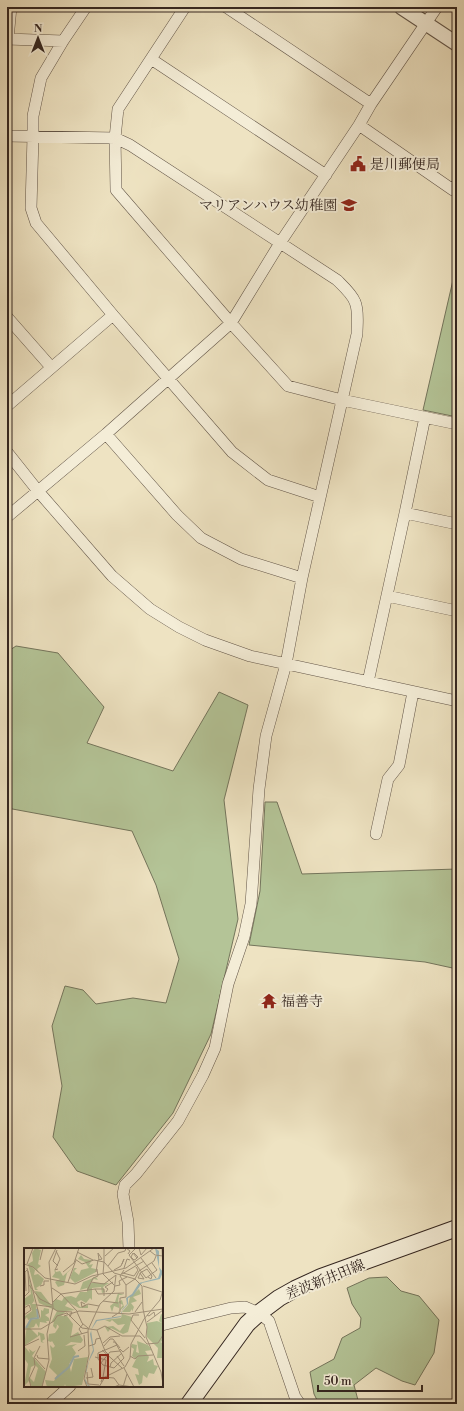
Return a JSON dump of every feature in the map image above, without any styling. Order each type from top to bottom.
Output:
[{"type":"main road","name":"差波新井田線","points":[[189,1404],[247,1324],[259,1313],[284,1295],[322,1278],[457,1228]]},
{"type":"street","points":[[10,7],[8,39],[63,41]]},
{"type":"street","points":[[86,7],[63,41],[41,78],[33,116],[31,208],[36,223],[113,315],[232,452],[268,480],[320,497]]},
{"type":"street","points":[[185,7],[118,109],[115,138],[116,190],[231,324],[288,386],[342,400],[457,424]]},
{"type":"street","points":[[226,7],[371,104]]},
{"type":"street","points":[[401,7],[457,44]]},
{"type":"street","points":[[7,516],[106,434],[231,324],[280,243],[359,125],[371,104],[437,7]]},
{"type":"street","points":[[151,59],[326,175]]},
{"type":"street","points":[[359,125],[453,190],[457,184]]},
{"type":"street","points":[[7,136],[115,138],[130,145],[337,280],[347,290],[355,302],[357,334],[302,578],[286,664],[266,736],[259,789],[252,904],[244,937],[228,984],[214,1048],[203,1075],[178,1121],[136,1174],[125,1185],[123,1194],[128,1222],[129,1248]]},
{"type":"street","points":[[7,406],[113,315]]},
{"type":"street","points":[[7,317],[51,368]]},
{"type":"street","points":[[368,682],[425,417]]},
{"type":"street","points":[[106,434],[177,515],[201,538],[241,559],[302,578]]},
{"type":"street","points":[[7,452],[38,491],[112,576],[150,609],[179,626],[205,640],[250,656],[457,701]]},
{"type":"street","points":[[405,513],[457,524]]},
{"type":"street","points":[[387,596],[457,611]]},
{"type":"street","points":[[376,834],[388,779],[399,765],[413,692]]},
{"type":"street","points":[[163,1325],[231,1308],[245,1307],[259,1313],[269,1321],[295,1397],[300,1404]]},
{"type":"street","points":[[50,1404],[69,1387]]},
{"type":"green space","points":[[457,266],[457,417],[423,410]]},
{"type":"green space","points":[[16,646],[58,653],[104,707],[87,743],[173,771],[219,692],[248,705],[224,800],[238,919],[211,1034],[173,1113],[116,1185],[77,1171],[53,1137],[62,1086],[52,1026],[65,986],[83,990],[96,1004],[133,998],[166,1003],[179,959],[156,885],[132,831],[7,808],[7,652]]},
{"type":"green space","points":[[265,802],[277,802],[302,874],[457,869],[457,969],[425,962],[249,945],[260,891]]},
{"type":"green space","points":[[387,1277],[401,1291],[419,1296],[439,1320],[434,1353],[415,1385],[402,1381],[376,1368],[354,1385],[359,1404],[319,1404],[314,1394],[310,1372],[334,1359],[342,1338],[360,1328],[361,1318],[352,1304],[347,1288],[369,1278]]},
{"type":"place","name":"是川郵便局","points":[[358,164]]},
{"type":"place","name":"マリアンハウス幼稚園","points":[[349,205]]},
{"type":"place","name":"福善寺","points":[[269,1001]]}]
